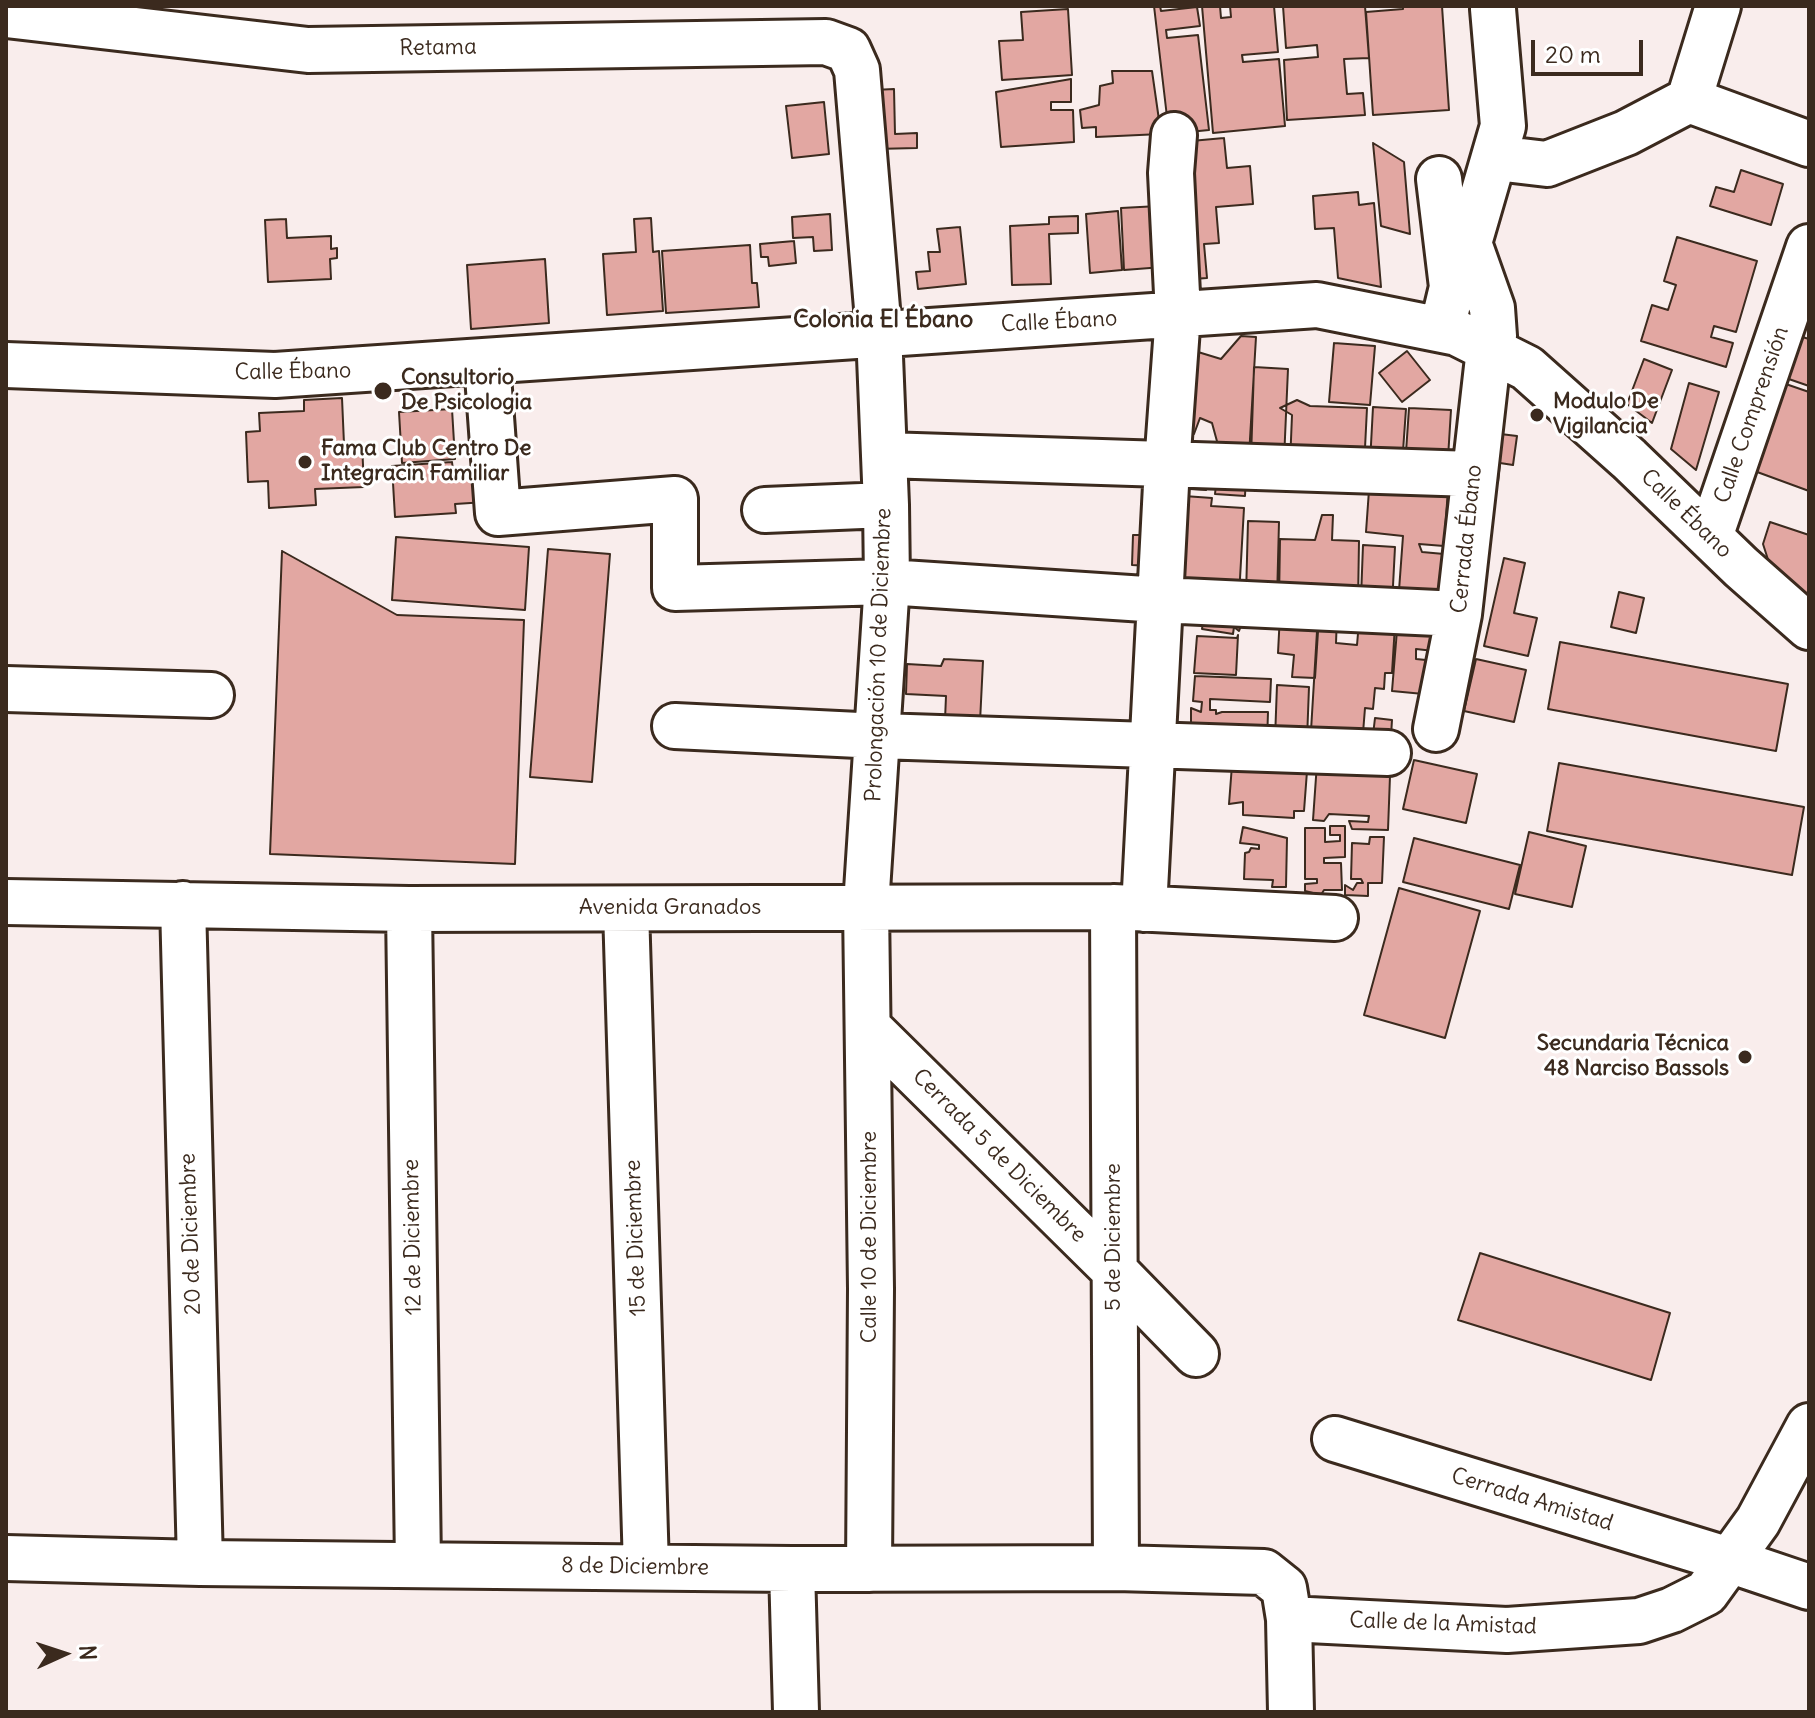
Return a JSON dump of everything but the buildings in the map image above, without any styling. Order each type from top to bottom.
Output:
[{"type":"street","points":[[1496,158],[1547,164],[1626,133],[1689,100],[1718,6]]},
{"type":"street","points":[[1491,350],[1494,336],[1492,308],[1469,243],[1503,126],[1493,9]]},
{"type":"street","name":"Retama","points":[[6,15],[308,50],[826,42],[848,50],[857,70]]},
{"type":"street","name":"Prolongación 10 de Diciembre","points":[[857,70],[879,332],[887,582],[866,906]]},
{"type":"street","points":[[1689,100],[1809,144]]},
{"type":"street","name":"5 de Diciembre","points":[[1116,1568],[1114,1270],[1129,908],[1153,745],[1178,314],[1171,173],[1174,135]]},
{"type":"street","points":[[1439,179],[1452,287],[1442,329]]},
{"type":"street","name":"Calle Comprensión","points":[[1710,537],[1809,247]]},
{"type":"street","points":[[1491,350],[1509,308],[1511,277]]},
{"type":"street","name":"Calle Ébano","points":[[6,365],[275,375],[879,332],[1317,305],[1457,333],[1527,368],[1809,627]]},
{"type":"street","name":"Cerrada Ébano","points":[[1436,729],[1459,614],[1473,474],[1491,350]]},
{"type":"street","points":[[487,362],[498,513],[675,499],[675,588],[887,582],[1160,600],[1459,614]]},
{"type":"street","points":[[885,455],[1473,474]]},
{"type":"street","points":[[765,510],[886,505]]},
{"type":"street","points":[[6,689],[211,695]]},
{"type":"street","points":[[675,726],[1388,753]]},
{"type":"street","name":"Avenida Granados","points":[[6,902],[409,909],[1129,908],[1335,918]]},
{"type":"street","name":"20 de Diciembre","points":[[183,904],[200,1563]]},
{"type":"street","name":"Calle 10 de Diciembre","points":[[866,906],[871,1289],[869,1569]]},
{"type":"street","name":"12 de Diciembre","points":[[409,909],[418,1565]]},
{"type":"street","name":"15 de Diciembre","points":[[626,909],[646,1567]]},
{"type":"street","name":"Cerrada 5 de Diciembre","points":[[868,1027],[1196,1354]]},
{"type":"street","name":"Calle de la Amistad","points":[[1289,1619],[1507,1630],[1639,1621],[1672,1610],[1706,1593],[1758,1521],[1809,1426]]},
{"type":"street","name":"Cerrada Amistad","points":[[1335,1439],[1729,1560]]},
{"type":"street","name":"8 de Diciembre","points":[[6,1558],[200,1563],[792,1569],[1116,1568],[1264,1572],[1284,1588],[1289,1619]]},
{"type":"street","points":[[1729,1560],[1809,1587]]},
{"type":"street","points":[[792,1569],[796,1712]]},
{"type":"street","points":[[1289,1619],[1291,1712]]},
{"type":"place","name":"Consultorio De Psicologia","points":[[383,391]]},
{"type":"place","name":"Modulo De Vigilancia","points":[[1537,415]]},
{"type":"place","name":"Fama Club Centro De Integracin Familiar","points":[[305,462]]},
{"type":"place","name":"Secundaria Técnica 48 Narciso Bassols","points":[[1745,1057]]},
{"type":"district","name":"Colonia El Ébano","points":[[883,320]]}]
